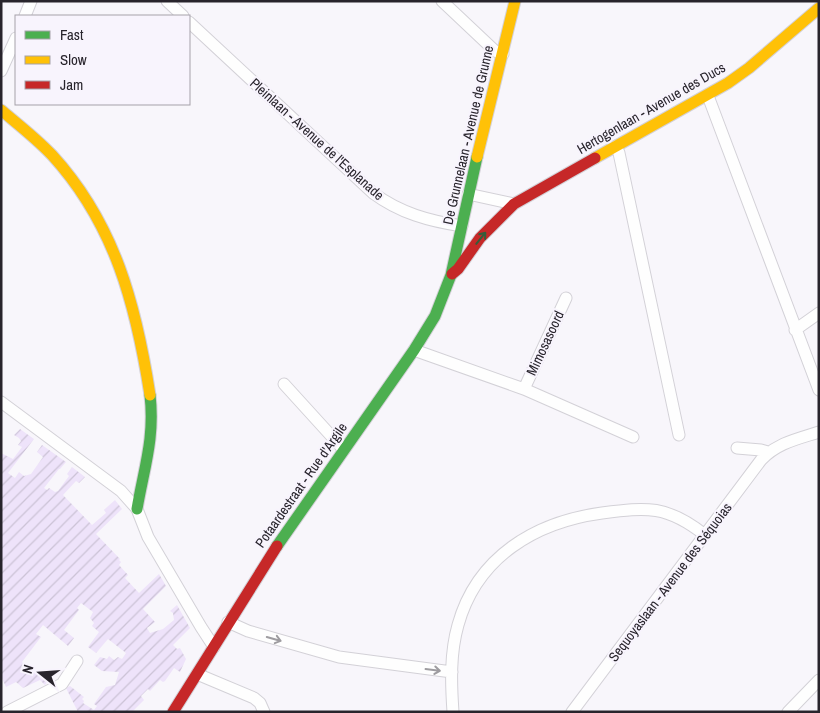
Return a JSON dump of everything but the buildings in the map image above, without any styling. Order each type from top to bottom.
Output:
[{"type":"street","points":[[25,15],[31,1]]},
{"type":"street","points":[[167,1],[182,15]]},
{"type":"street","points":[[442,1],[495,51],[503,54]]},
{"type":"street","name":"De Grunnelaan - Avenue de Grunne","points":[[451,275],[468,194],[515,1]]},
{"type":"street","name":"Hertogenlaan - Avenue des Ducs","points":[[451,275],[458,269],[480,238],[514,204],[708,96],[749,68],[819,8]]},
{"type":"street","name":"Pleinlaan - Avenue de l'Esplanade","points":[[190,23],[373,193],[396,209],[409,214],[462,226]]},
{"type":"street","points":[[1,71],[15,40]]},
{"type":"street","points":[[708,96],[819,390]]},
{"type":"street","points":[[1,110],[30,133],[53,156],[80,190],[106,231],[124,275],[138,325],[152,414],[151,441],[137,509]]},
{"type":"street","points":[[616,146],[679,435]]},
{"type":"street","points":[[468,194],[514,204]]},
{"type":"street","name":"Potaardestraat - Rue d'Argile","points":[[173,712],[268,560],[414,350],[435,316],[451,275]]},
{"type":"street","name":"Mimosasoord","points":[[524,389],[566,298]]},
{"type":"street","points":[[796,330],[819,313]]},
{"type":"street","points":[[414,350],[524,389],[633,437]]},
{"type":"street","points":[[284,384],[344,450]]},
{"type":"street","points":[[1,402],[121,491],[137,509],[148,537],[200,627],[214,646]]},
{"type":"street","name":"Sequoyaslaan - Avenue des Séquoias","points":[[572,712],[768,452],[782,444],[819,432]]},
{"type":"street","points":[[737,448],[768,452]]},
{"type":"street","points":[[453,712],[453,649],[457,627],[467,600],[474,588],[500,556],[525,537],[558,523],[586,515],[627,510],[664,511],[675,514],[705,535]]},
{"type":"street","points":[[228,622],[248,631],[339,657],[452,672]]},
{"type":"street","points":[[7,712],[62,684],[77,661]]},
{"type":"street","points":[[197,674],[254,698],[260,703],[264,712]]},
{"type":"street","points":[[788,712],[819,680]]},
{"type":"shaded area","points":[[20,429],[34,439],[8,473],[15,478],[19,472],[24,476],[31,474],[43,457],[37,452],[42,445],[66,462],[44,488],[47,490],[49,488],[55,492],[58,491],[69,476],[67,474],[72,467],[85,477],[79,483],[76,481],[63,495],[92,525],[106,513],[104,510],[115,500],[122,509],[96,534],[120,559],[119,565],[128,575],[125,578],[139,593],[159,574],[166,586],[143,609],[155,622],[147,628],[150,633],[163,629],[174,620],[173,613],[170,611],[177,605],[190,628],[173,645],[177,649],[180,648],[186,659],[180,672],[174,668],[165,681],[160,680],[150,691],[148,689],[141,696],[144,700],[132,712],[78,712],[66,688],[70,686],[84,697],[82,699],[83,703],[94,710],[97,706],[94,704],[106,687],[115,685],[119,672],[102,671],[94,665],[100,657],[107,659],[109,656],[114,660],[118,657],[122,659],[126,653],[108,639],[96,653],[88,647],[99,632],[92,626],[94,623],[90,618],[93,612],[81,603],[77,608],[79,610],[64,630],[74,638],[68,646],[43,625],[36,634],[41,637],[22,662],[48,681],[45,685],[40,680],[23,688],[16,682],[6,687],[1,676],[1,453],[13,459],[22,447],[18,445],[21,441],[19,438],[14,435]]},
{"type":"traffic: fast","points":[[277,546],[414,350],[435,316],[451,275],[477,157]]},
{"type":"traffic: fast","points":[[137,509],[150,439],[150,395]]},
{"type":"traffic: slow","points":[[477,157],[515,1]]},
{"type":"traffic: slow","points":[[595,158],[728,83],[749,68],[819,8]]},
{"type":"traffic: slow","points":[[1,110],[52,155],[74,181],[92,209],[107,238],[129,298],[138,329],[150,395]]},
{"type":"traffic: jam","points":[[452,274],[458,269],[480,238],[514,204],[595,158]]},
{"type":"traffic: jam","points":[[173,712],[277,546]]}]
